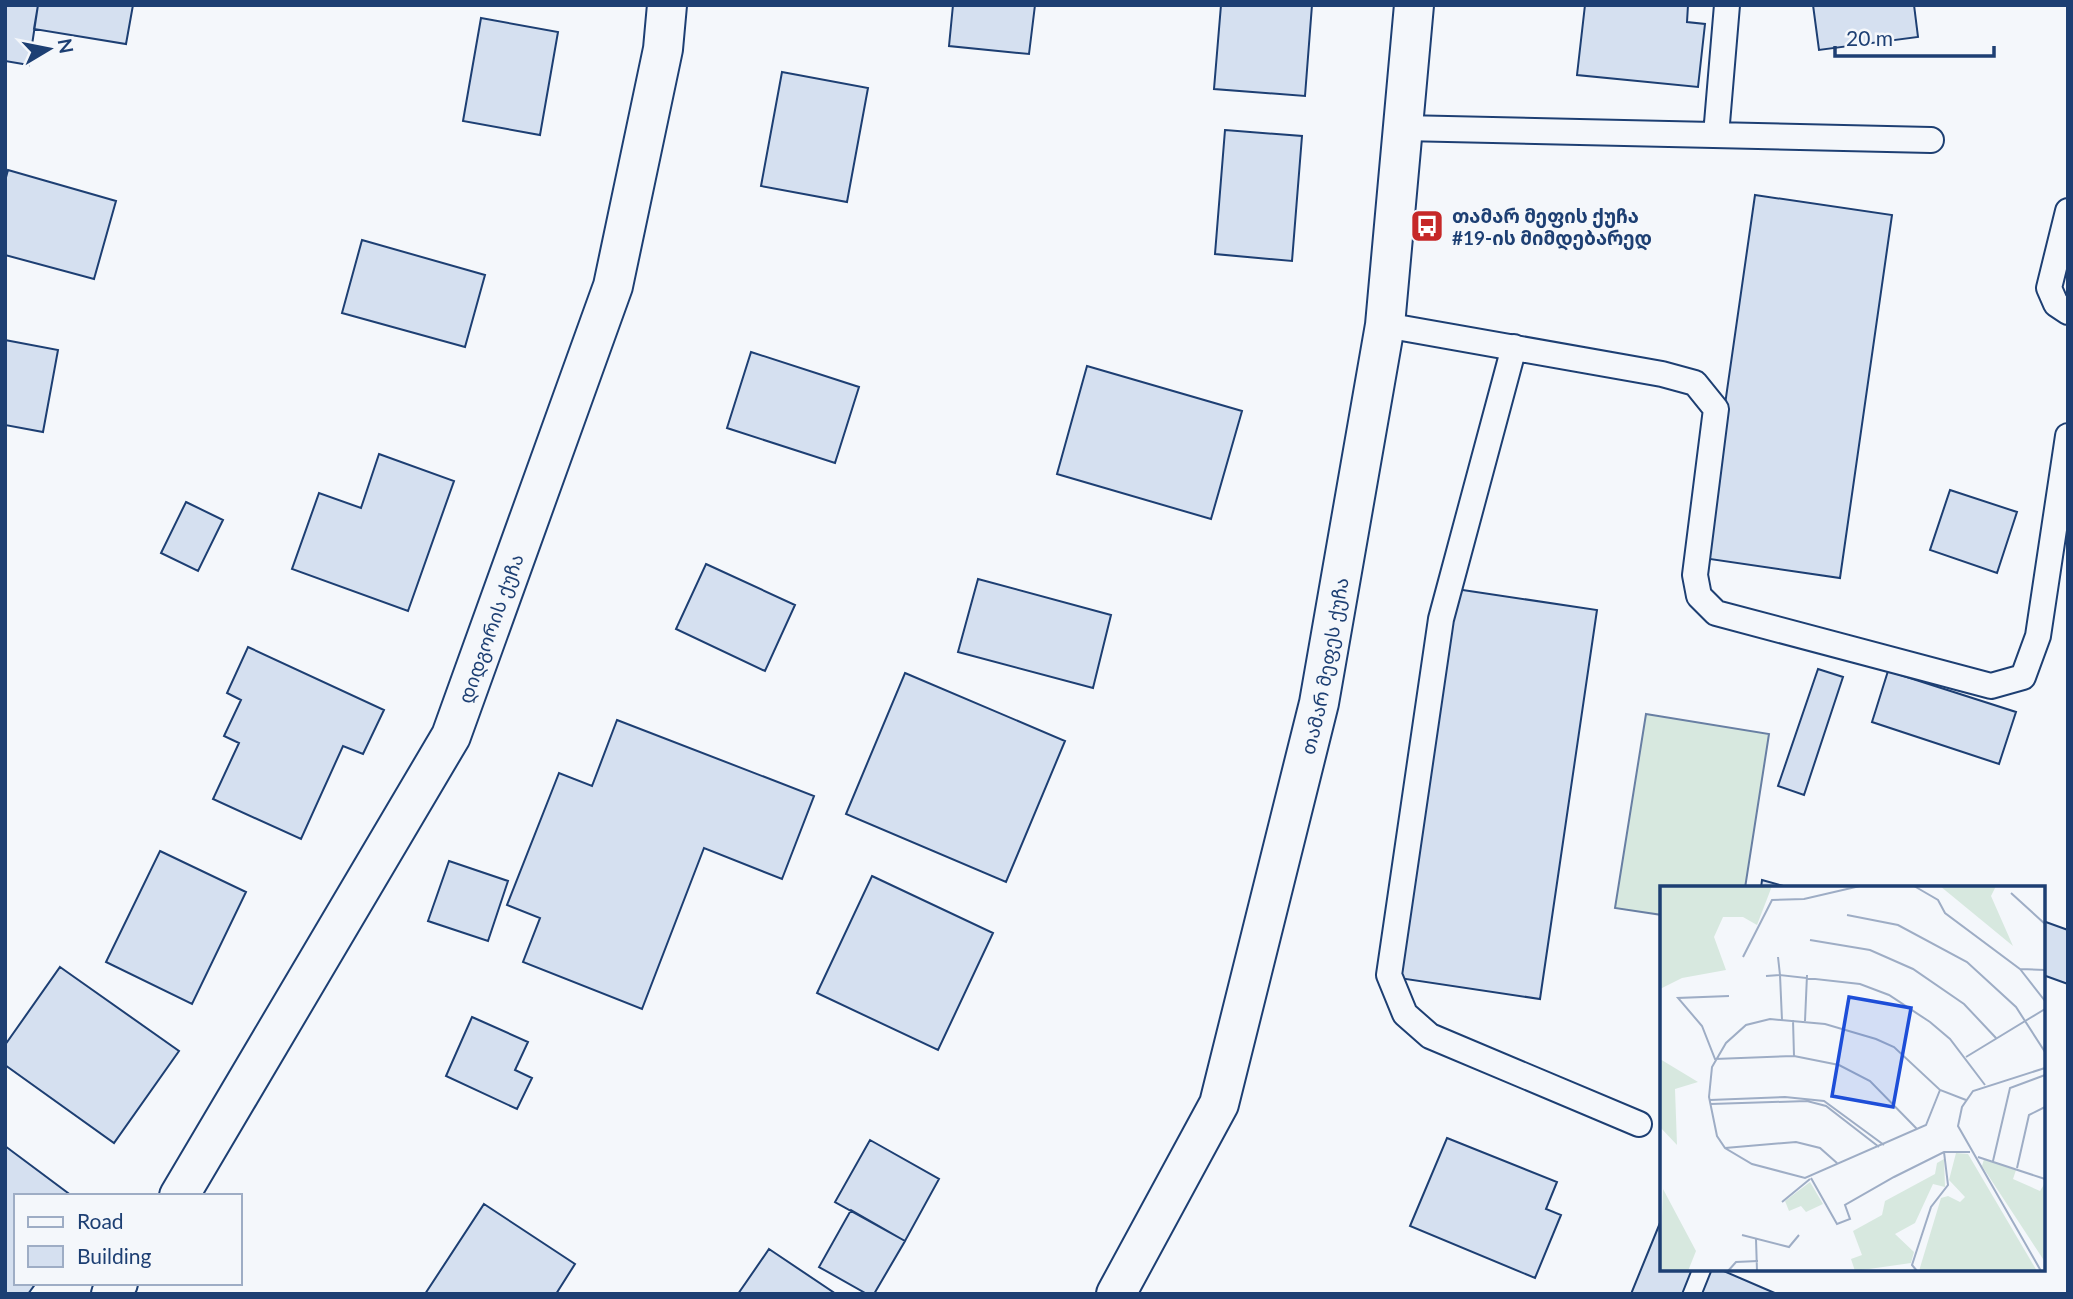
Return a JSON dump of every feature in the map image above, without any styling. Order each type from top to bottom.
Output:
[{"type":"street","name":"დიდგორის ქუჩა","points":[[181,1194],[451,736],[613,286],[663,49],[667,5]]},
{"type":"street","name":"თამარ მეფეს ქუჩა","points":[[1116,1294],[1219,1104],[1319,703],[1385,325],[1414,5]]},
{"type":"lane","points":[[1716,135],[1727,5]]},
{"type":"lane","points":[[1403,128],[1931,140]]},
{"type":"lane","points":[[2068,211],[2049,288],[2056,304],[2068,312]]},
{"type":"lane","points":[[1385,325],[1662,374],[1695,383],[1716,409],[1695,575],[1699,596],[1716,613],[1991,686],[2023,677],[2038,636],[2068,436]]},
{"type":"lane","points":[[1514,347],[1441,619],[1389,975],[1405,1014],[1430,1036],[1639,1124]]},
{"type":"shaded area","points":[[1646,714],[1769,734],[1745,886],[1660,886],[1660,915],[1615,908]]},
{"type":"building","points":[[5,5],[38,5],[29,65],[5,61]]},
{"type":"building","points":[[38,5],[133,5],[126,44],[34,29]]},
{"type":"building","points":[[953,5],[1035,5],[1029,54],[949,46]]},
{"type":"building","points":[[1221,5],[1312,5],[1305,96],[1214,89]]},
{"type":"building","points":[[1585,5],[1688,5],[1687,22],[1705,24],[1698,87],[1577,75]]},
{"type":"building","points":[[1813,5],[1914,5],[1918,37],[1819,50]]},
{"type":"building","points":[[481,18],[558,32],[540,135],[463,121]]},
{"type":"building","points":[[782,72],[868,88],[847,202],[761,186]]},
{"type":"building","points":[[1225,130],[1302,136],[1292,261],[1215,254]]},
{"type":"building","points":[[8,170],[116,201],[94,279],[5,255],[5,181]]},
{"type":"building","points":[[1755,195],[1892,215],[1840,578],[1703,558]]},
{"type":"building","points":[[362,240],[485,275],[465,347],[342,313]]},
{"type":"building","points":[[5,340],[58,350],[43,432],[5,425]]},
{"type":"building","points":[[751,352],[859,387],[835,463],[727,428]]},
{"type":"building","points":[[1087,366],[1242,411],[1211,519],[1057,474]]},
{"type":"building","points":[[379,454],[454,481],[408,611],[292,569],[319,493],[361,508]]},
{"type":"building","points":[[1950,490],[2017,512],[1997,573],[1930,550]]},
{"type":"building","points":[[186,502],[223,520],[198,571],[161,553]]},
{"type":"building","points":[[706,564],[795,605],[765,671],[676,629]]},
{"type":"building","points":[[978,579],[1111,615],[1093,688],[958,652]]},
{"type":"building","points":[[1456,589],[1597,610],[1540,999],[1399,978]]},
{"type":"building","points":[[248,647],[384,710],[363,754],[343,746],[301,839],[213,799],[239,743],[224,736],[241,700],[227,693]]},
{"type":"building","points":[[1818,669],[1843,677],[1804,795],[1778,786]]},
{"type":"building","points":[[1888,671],[2016,712],[1999,764],[1872,722]]},
{"type":"building","points":[[905,673],[1065,741],[1006,882],[846,814]]},
{"type":"building","points":[[617,720],[814,796],[782,879],[704,848],[642,1009],[523,962],[540,918],[507,905],[559,773],[592,786]]},
{"type":"building","points":[[160,851],[246,892],[192,1004],[106,962]]},
{"type":"building","points":[[449,861],[508,881],[488,941],[428,921]]},
{"type":"building","points":[[872,876],[993,933],[938,1050],[817,993]]},
{"type":"building","points":[[1762,880],[1784,886],[1761,886]]},
{"type":"building","points":[[2045,922],[2068,930],[2068,984],[2045,976]]},
{"type":"building","points":[[60,967],[179,1051],[114,1143],[5,1065],[5,1045]]},
{"type":"building","points":[[472,1017],[528,1042],[515,1070],[532,1078],[517,1109],[446,1076]]},
{"type":"building","points":[[1447,1138],[1557,1182],[1546,1209],[1561,1215],[1535,1278],[1410,1226]]},
{"type":"building","points":[[870,1140],[939,1179],[905,1241],[835,1202]]},
{"type":"building","points":[[5,1146],[69,1194],[14,1194],[14,1285],[35,1285],[28,1294],[5,1294]]},
{"type":"building","points":[[484,1204],[575,1264],[556,1294],[425,1294]]},
{"type":"building","points":[[851,1210],[905,1241],[874,1294],[867,1294],[819,1267]]},
{"type":"building","points":[[1660,1223],[1660,1271],[1691,1271],[1682,1294],[1631,1294]]},
{"type":"building","points":[[769,1249],[836,1294],[738,1294]]},
{"type":"building","points":[[1711,1271],[1724,1271],[1777,1294],[1702,1294]]},
{"type":"place","name":"თამარ მეფის ქუჩა #19-ის მიმდებარედ","points":[[1427,226]]}]
